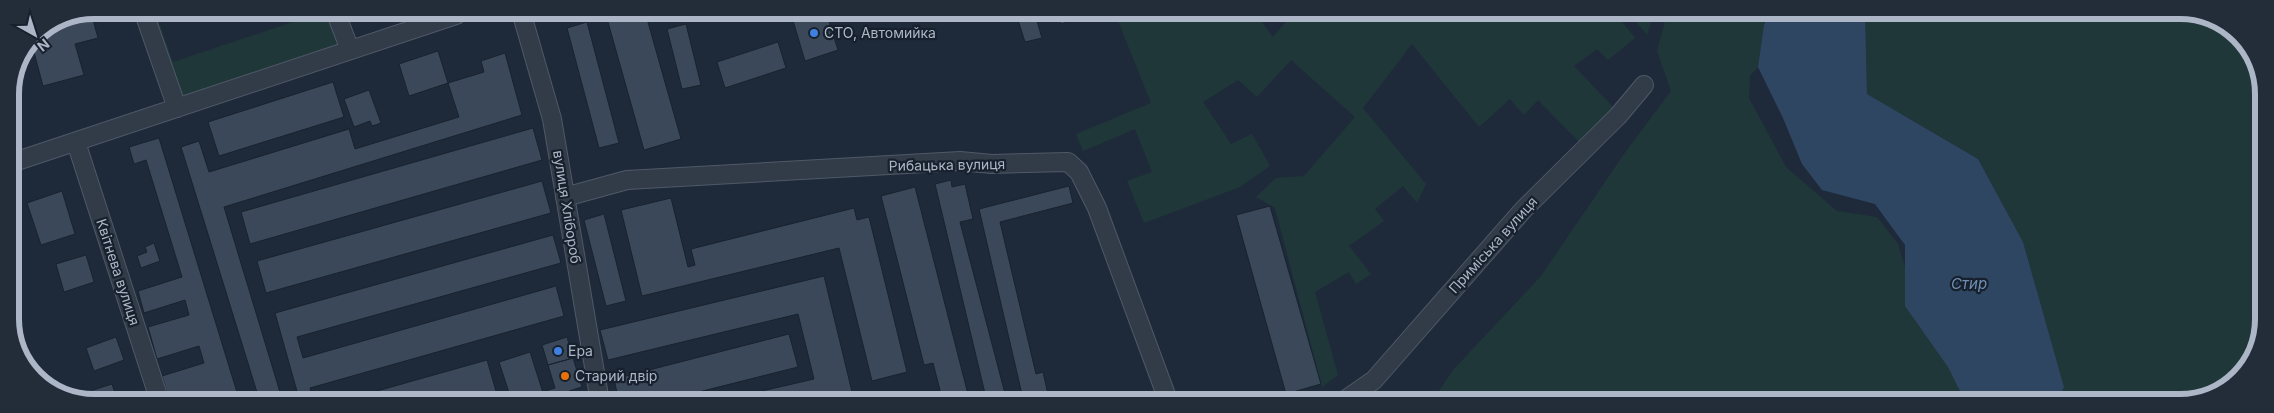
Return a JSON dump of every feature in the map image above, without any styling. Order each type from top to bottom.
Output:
[{"type":"street","points":[[146,19],[177,108]]},
{"type":"street","points":[[338,19],[350,50]]},
{"type":"street","points":[[19,160],[444,19]]},
{"type":"street","name":"вулиця Хлібороб","points":[[523,19],[552,119],[599,394]]},
{"type":"street","name":"Приміська вулиця","points":[[1354,394],[1374,380],[1523,210],[1618,116],[1644,85]]},
{"type":"street","name":"Квітнева вулиця","points":[[76,142],[157,394]]},
{"type":"street","name":"Рибацька вулиця","points":[[565,197],[627,180],[960,162],[992,164],[1068,162],[1079,172],[1098,208],[1166,394]]},
{"type":"green space","points":[[146,19],[158,19],[173,62],[302,19],[338,19],[350,50],[177,108]]},
{"type":"green space","points":[[1122,19],[1260,19],[1273,37],[1288,19],[1620,19],[1635,38],[1608,60],[1597,49],[1574,66],[1614,108],[1579,142],[1538,100],[1524,115],[1510,99],[1479,127],[1412,44],[1363,108],[1426,184],[1417,203],[1403,186],[1375,209],[1384,221],[1349,246],[1371,274],[1356,284],[1349,272],[1315,292],[1338,375],[1322,387],[1275,208],[1256,197],[1276,178],[1304,176],[1355,117],[1291,60],[1257,97],[1238,80],[1203,102],[1231,144],[1252,134],[1270,166],[1240,187],[1144,223],[1127,181],[1152,172],[1135,129],[1083,151],[1076,134],[1151,103],[1118,21]]},
{"type":"green space","points":[[1634,19],[1652,19],[1647,35]]},
{"type":"green space","points":[[1664,19],[1766,19],[1758,67],[1750,76],[1749,98],[1786,167],[1837,211],[1877,217],[1898,244],[1911,286],[1938,337],[1961,394],[1437,394],[1453,370],[1541,276],[1624,154],[1671,91],[1657,51]]},
{"type":"green space","points":[[1865,19],[2190,19],[2213,26],[2226,34],[2240,48],[2248,61],[2254,79],[2255,94],[2255,329],[2251,343],[2240,365],[2230,376],[2218,384],[2195,393],[2061,394],[2064,387],[2023,242],[1978,159],[1867,94]]},
{"type":"water","name":"Стир","points":[[1766,19],[1865,19],[1867,94],[1978,159],[2023,242],[2064,387],[2061,394],[1962,394],[1948,367],[1905,306],[1905,245],[1875,204],[1822,190],[1802,164],[1783,118],[1758,67]]},
{"type":"building","points":[[93,19],[98,38],[75,44],[84,75],[43,86],[33,50],[52,31],[65,24],[79,20]]},
{"type":"building","points":[[607,19],[647,19],[681,139],[644,150]]},
{"type":"building","name":"СТО, Автомийка","points":[[792,19],[828,19],[838,50],[805,61]]},
{"type":"building","points":[[1018,19],[1036,19],[1042,38],[1025,42]]},
{"type":"building","points":[[1060,19],[1077,19],[1061,24]]},
{"type":"building","points":[[587,22],[619,143],[599,148],[567,28]]},
{"type":"building","points":[[686,24],[701,85],[682,89],[667,29]]},
{"type":"building","points":[[778,42],[786,68],[725,88],[717,62]]},
{"type":"building","points":[[438,51],[448,83],[409,96],[399,64]]},
{"type":"building","points":[[505,53],[522,115],[224,207],[281,394],[258,394],[181,147],[199,141],[209,172],[349,129],[355,149],[459,117],[448,83],[484,72],[481,61]]},
{"type":"building","points":[[333,82],[344,117],[219,156],[208,122]]},
{"type":"building","points":[[369,90],[381,123],[372,126],[370,121],[354,127],[344,99]]},
{"type":"building","points":[[533,128],[542,160],[250,244],[241,212]]},
{"type":"building","points":[[159,138],[238,394],[168,394],[162,376],[204,363],[199,346],[157,359],[148,327],[189,315],[185,300],[144,313],[138,291],[182,277],[146,160],[134,164],[129,147]]},
{"type":"building","points":[[951,180],[952,187],[965,184],[973,219],[960,222],[1005,394],[985,394],[935,184]]},
{"type":"building","points":[[542,181],[551,213],[266,293],[257,261]]},
{"type":"building","points":[[1069,186],[1073,203],[1000,222],[1036,374],[1043,372],[1048,394],[1022,394],[979,209]]},
{"type":"building","points":[[915,187],[968,394],[941,394],[933,363],[924,365],[881,196]]},
{"type":"building","points":[[62,191],[75,234],[41,245],[27,203]]},
{"type":"building","points":[[671,198],[688,267],[695,265],[691,249],[854,208],[857,220],[869,217],[907,372],[872,381],[839,248],[642,296],[621,210]]},
{"type":"building","points":[[1270,206],[1321,384],[1286,394],[1236,215]]},
{"type":"building","points":[[604,214],[626,301],[606,306],[584,220]]},
{"type":"building","points":[[553,235],[561,263],[297,337],[303,358],[556,286],[564,316],[310,388],[312,394],[298,394],[275,313]]},
{"type":"building","points":[[154,243],[160,261],[141,268],[137,256],[147,252],[145,247]]},
{"type":"building","points":[[86,255],[94,282],[64,292],[56,264]]},
{"type":"building","points":[[824,276],[853,394],[749,394],[814,379],[798,314],[608,360],[600,330]]},
{"type":"building","points":[[789,334],[798,367],[691,394],[617,394],[614,379]]},
{"type":"building","points":[[116,337],[124,360],[94,371],[86,348]]},
{"type":"building","name":"Ера","points":[[567,337],[573,358],[548,365],[542,345]]},
{"type":"building","points":[[530,352],[543,394],[509,394],[499,362]]},
{"type":"building","name":"Старий двір","points":[[573,358],[582,387],[569,391],[570,394],[543,394],[542,392],[555,388],[548,365]]},
{"type":"building","points":[[487,360],[497,394],[366,394]]},
{"type":"building","points":[[112,384],[115,394],[84,394],[82,394]]},
{"type":"place","name":"СТО, Автомийка","points":[[814,33]]},
{"type":"place","name":"Ера","points":[[558,351]]},
{"type":"place","name":"Старий двір","points":[[565,376]]}]
